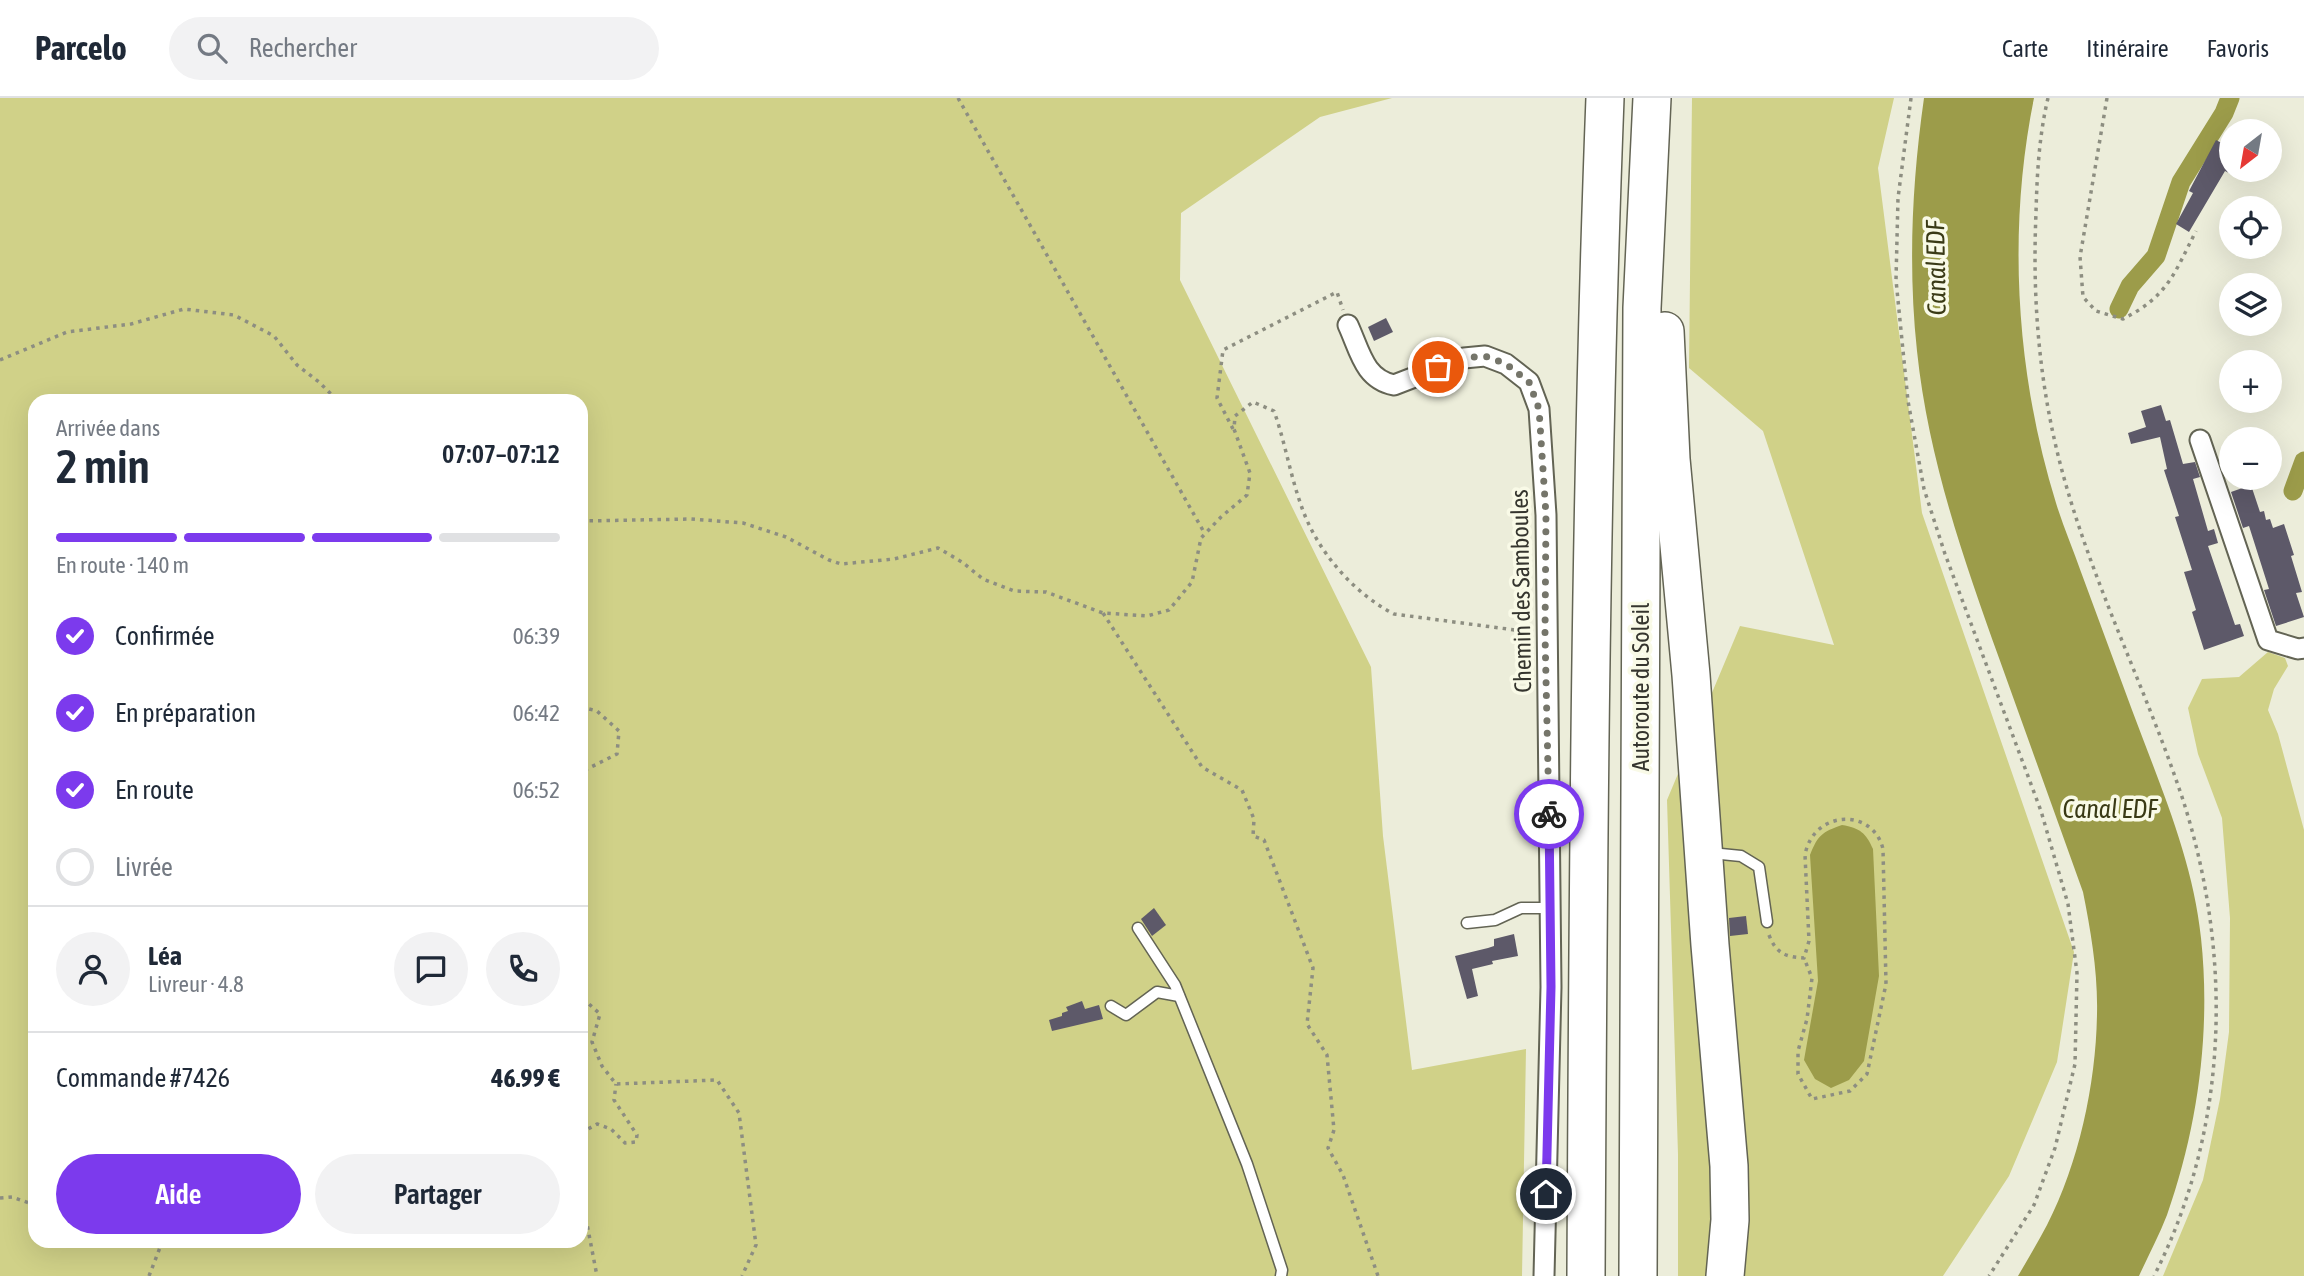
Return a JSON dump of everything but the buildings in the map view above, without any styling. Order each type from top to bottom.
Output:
[{"type":"highway","name":"Autoroute du Soleil","points":[[1586,1276],[1596,331],[1605,98]]},
{"type":"highway","name":"Autoroute du Soleil","points":[[1638,1276],[1642,308],[1651,111]]},
{"type":"highway","points":[[1651,111],[1668,150],[1664,307],[1671,459],[1691,675],[1729,1166],[1730,1220],[1725,1276]]},
{"type":"street","name":"Chemin des Samboules","points":[[1349,325],[1369,373],[1384,383],[1394,385],[1464,358],[1485,356],[1506,364],[1529,382],[1539,409],[1546,515],[1545,634],[1551,987],[1544,1276]]},
{"type":"street","points":[[2200,440],[2268,640],[2298,649],[2304,648]]},
{"type":"lane","points":[[1703,852],[1741,856],[1759,867],[1767,922]]},
{"type":"lane","points":[[1467,923],[1496,920],[1521,908],[1550,908]]},
{"type":"lane","points":[[1138,928],[1175,985],[1247,1164],[1282,1270],[1281,1276]]},
{"type":"lane","points":[[1111,1006],[1126,1015],[1157,992],[1179,996]]},
{"type":"path","points":[[958,98],[1205,534]]},
{"type":"path","points":[[1911,98],[1898,198],[1896,280],[1908,401],[1924,489],[1945,554],[2041,811],[2068,904],[2077,973],[2075,1064],[2055,1148],[2034,1205],[1989,1276]]},
{"type":"path","points":[[2048,98],[2038,163],[2034,269],[2036,334],[2055,444],[2080,526],[2183,802],[2205,888],[2212,932],[2216,1049],[2211,1105],[2189,1190],[2154,1276]]},
{"type":"path","points":[[2107,98],[2080,257],[2083,297],[2096,311],[2123,319],[2146,308],[2163,292],[2196,231]]},
{"type":"path","points":[[588,520],[691,519],[743,523],[786,537],[830,561],[841,564],[894,559],[938,548],[983,579],[1014,591],[1046,592],[1103,613],[1147,616],[1169,610],[1192,582],[1201,538],[1247,495],[1250,473],[1234,429],[1217,398],[1223,350],[1337,292],[1349,325]]},
{"type":"path","points":[[0,360],[67,332],[131,324],[184,309],[234,315],[274,336],[297,365],[331,394]]},
{"type":"path","points":[[1234,429],[1235,416],[1253,402],[1274,411],[1301,506],[1316,537],[1360,592],[1377,605],[1394,614],[1545,634]]},
{"type":"path","points":[[1103,613],[1202,767],[1242,790],[1254,819],[1253,836],[1264,840],[1313,968],[1307,1024],[1327,1055],[1334,1130],[1328,1148],[1343,1175],[1378,1276]]},
{"type":"path","points":[[588,709],[597,711],[619,731],[617,754],[588,768]]},
{"type":"path","points":[[1850,819],[1863,823],[1880,836],[1883,849],[1886,984],[1867,1074],[1850,1091],[1812,1099],[1798,1074],[1798,1051],[1807,1019],[1812,978],[1804,958],[1809,941],[1805,855],[1807,841],[1817,828],[1832,821],[1850,819]]},
{"type":"path","points":[[1767,922],[1769,938],[1777,951],[1788,957],[1804,958]]},
{"type":"path","points":[[588,1004],[600,1014],[592,1042],[602,1066],[616,1084],[614,1100],[637,1135],[636,1142],[625,1143],[611,1129],[597,1124],[588,1129]]},
{"type":"path","points":[[616,1084],[717,1080],[739,1113],[756,1245],[742,1276]]},
{"type":"path","points":[[0,1198],[28,1203]]},
{"type":"path","points":[[588,1229],[597,1276]]},
{"type":"path","points":[[149,1276],[160,1248]]},
{"type":"green space","points":[[0,98],[1392,98],[1320,117],[1181,213],[1180,280],[1371,667],[1383,836],[1412,1070],[1526,1049],[1522,1276],[0,1276]]},
{"type":"green space","points":[[1692,98],[1894,98],[1878,168],[1922,513],[2074,952],[2057,1062],[2009,1176],[1943,1276],[1678,1276],[1678,1154],[1667,800],[1740,626],[1834,645],[1763,431],[1689,368]]},
{"type":"green space","points":[[2268,652],[2285,658],[2288,666],[2274,689],[2268,710],[2278,734],[2304,830],[2304,1276],[2163,1276],[2203,1180],[2220,1099],[2229,1032],[2230,918],[2222,818],[2198,754],[2188,708],[2202,679],[2239,677]]},
{"type":"water","name":"Canal EDF","points":[[1924,98],[2034,98],[2020,199],[2020,302],[2024,353],[2042,454],[2059,512],[2174,822],[2197,909],[2204,973],[2204,1008],[2203,1043],[2194,1113],[2178,1182],[2167,1215],[2139,1276],[2018,1276],[2058,1201],[2077,1149],[2093,1067],[2097,1014],[2096,983],[2083,892],[1973,583],[1929,430],[1917,351],[1912,256],[1914,193]]},
{"type":"water","points":[[1842,825],[1862,832],[1873,849],[1879,976],[1864,1061],[1849,1080],[1831,1088],[1815,1079],[1804,1060],[1818,981],[1810,855],[1822,835]]},
{"type":"waterway","points":[[2119,309],[2130,286],[2156,256],[2181,182],[2224,113],[2230,98]]},
{"type":"waterway","points":[[2293,491],[2304,461]]},
{"type":"way so far","points":[[1438,367],[1464,358],[1485,356],[1506,364],[1529,382],[1539,409],[1546,515],[1545,634],[1549,814]]},
{"type":"route","points":[[1546,1194],[1551,987],[1549,814]]}]
